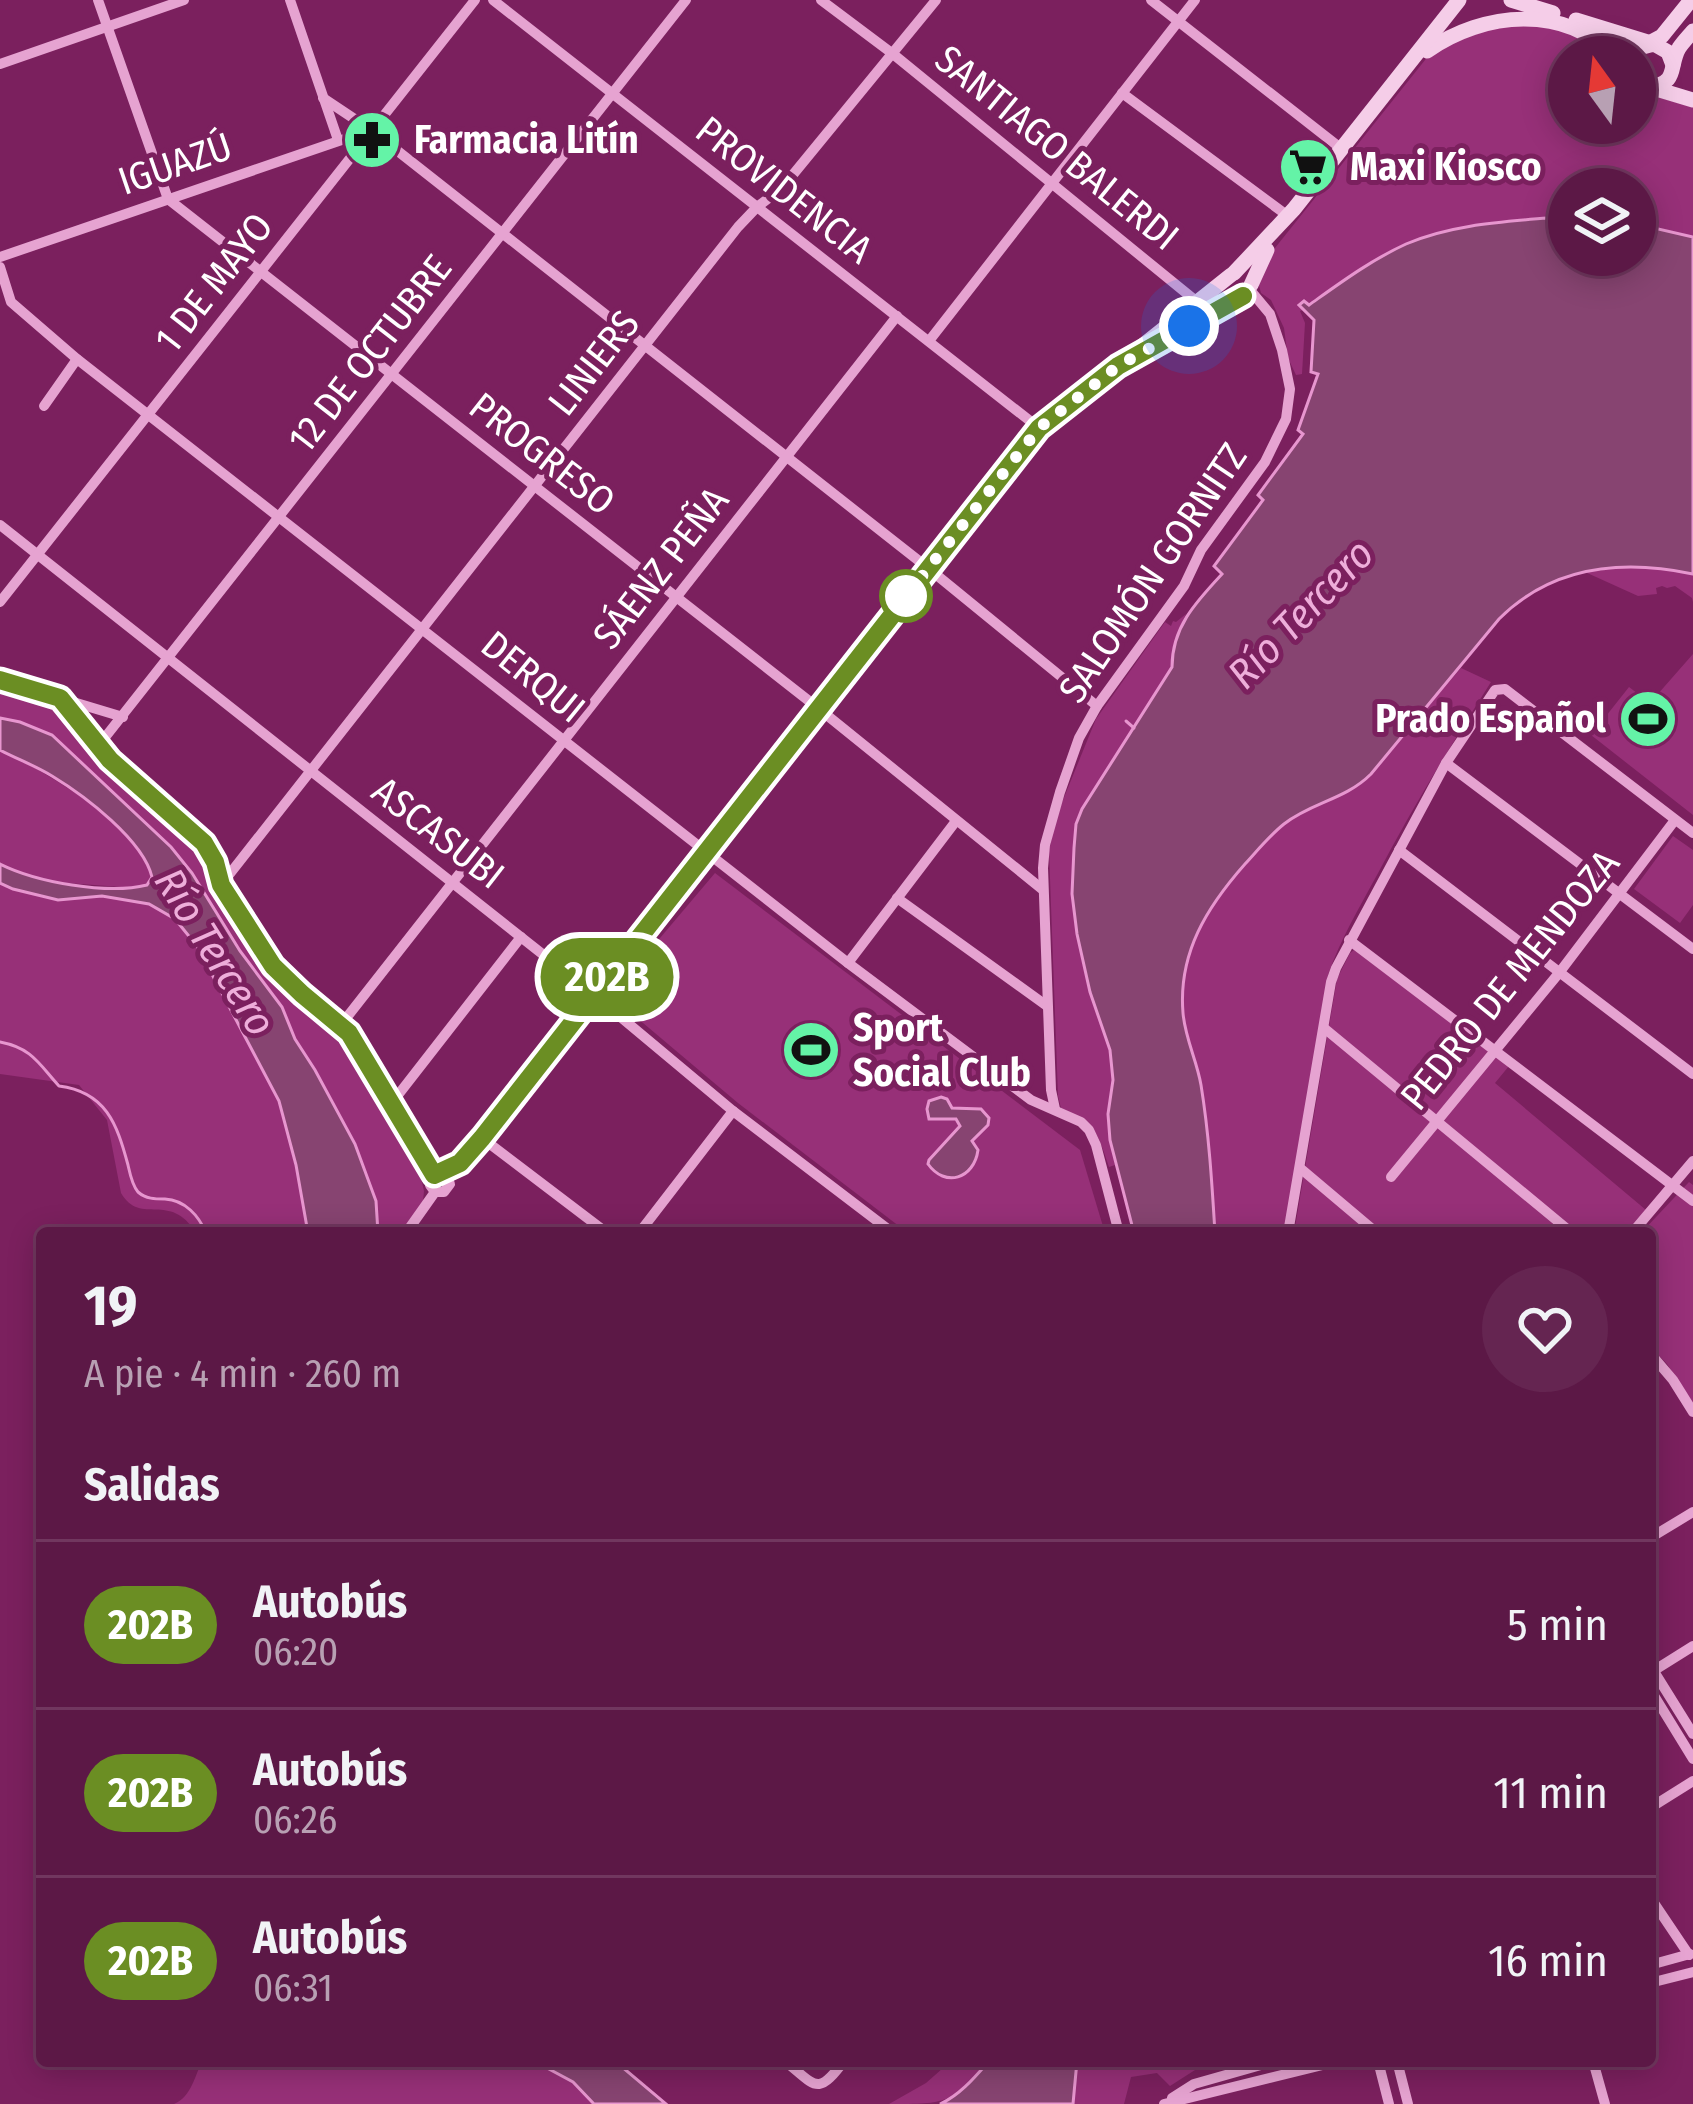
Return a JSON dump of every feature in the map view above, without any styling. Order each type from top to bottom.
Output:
[{"type":"main road","points":[[439,1182],[482,1138],[1039,428],[1232,274],[1343,150],[1459,0]]},
{"type":"main road","points":[[1511,0],[1657,52],[1693,72]]},
{"type":"main road","points":[[1656,85],[1668,79],[1657,52],[1662,37],[1690,0]]},
{"type":"main road","points":[[1407,69],[1438,43],[1501,21],[1526,17],[1591,36]]},
{"type":"main road","points":[[1657,52],[1693,32]]},
{"type":"main road","points":[[1656,88],[1693,100]]},
{"type":"main road","points":[[1118,366],[1248,290],[1288,216]]},
{"type":"main road","points":[[1232,274],[1229,290],[1235,295],[1248,290]]},
{"type":"street","points":[[98,0],[168,199]]},
{"type":"street","points":[[0,64],[184,0]]},
{"type":"street","points":[[290,0],[338,140]]},
{"type":"street","name":"1 DE MAYO","points":[[0,602],[475,0]]},
{"type":"street","name":"PROVIDENCIA","points":[[493,0],[1039,428]]},
{"type":"street","name":"12 DE OCTUBRE","points":[[99,745],[686,0]]},
{"type":"street","name":"SANTIAGO BALERDI","points":[[821,0],[1196,301]]},
{"type":"street","name":"LINIERS","points":[[221,885],[757,207],[782,188],[936,0]]},
{"type":"street","points":[[1151,0],[1343,150]]},
{"type":"street","points":[[929,341],[1195,0]]},
{"type":"street","points":[[1123,93],[1288,216]]},
{"type":"street","points":[[323,98],[371,130],[646,345],[1097,706]]},
{"type":"street","name":"IGUAZÚ","points":[[0,256],[371,130]]},
{"type":"street","name":"PROGRESO","points":[[168,199],[1042,889]]},
{"type":"street","points":[[0,267],[11,302],[0,315]]},
{"type":"street","name":"SALOMÓN GORNITZ","points":[[1055,1109],[1042,889],[1045,844],[1079,738],[1097,706],[1165,615],[1201,550],[1265,462],[1284,425],[1290,389],[1282,350],[1270,314],[1248,290]]},
{"type":"street","name":"DERQUI","points":[[11,302],[77,359],[848,962],[1030,1100],[1055,1109]]},
{"type":"street","name":"SÁENZ PEÑA","points":[[340,1026],[897,316]]},
{"type":"street","points":[[44,406],[77,359]]},
{"type":"street","name":"ASCASUBI","points":[[0,525],[453,882],[733,1111],[886,1227]]},
{"type":"street","points":[[0,680],[123,717]]},
{"type":"street","points":[[1289,1227],[1336,968],[1446,763],[1492,693],[1505,689],[1693,833]]},
{"type":"street","points":[[60,698],[127,776],[204,843],[221,885],[273,966],[349,1033],[439,1182],[410,1227]]},
{"type":"street","points":[[1446,763],[1693,949]]},
{"type":"street","name":"PEDRO DE MENDOZA","points":[[1390,1177],[1496,1052],[1675,820]]},
{"type":"street","points":[[848,962],[956,821]]},
{"type":"street","points":[[1399,850],[1693,1074]]},
{"type":"street","points":[[897,898],[1047,1006]]},
{"type":"street","points":[[391,1104],[521,938]]},
{"type":"street","points":[[1349,940],[1693,1202]]},
{"type":"street","points":[[1324,1028],[1565,1227]]},
{"type":"street","points":[[1055,1109],[1089,1130],[1117,1227]]},
{"type":"street","points":[[644,1227],[733,1111]]},
{"type":"street","points":[[482,1138],[599,1227]]},
{"type":"street","points":[[1637,1227],[1693,1161]]},
{"type":"street","points":[[1300,1168],[1370,1227]]},
{"type":"street","points":[[872,1227],[877,1220]]},
{"type":"street","points":[[1656,1360],[1693,1412]]},
{"type":"street","points":[[1656,1369],[1659,1364]]},
{"type":"street","points":[[1656,1534],[1693,1512]]},
{"type":"street","points":[[1656,1666],[1693,1646]]},
{"type":"street","points":[[1656,1677],[1693,1734]]},
{"type":"street","points":[[1656,1699],[1693,1759]]},
{"type":"street","points":[[1656,1804],[1693,1781]]},
{"type":"street","points":[[1656,1905],[1691,1954],[1656,1963]]},
{"type":"street","points":[[1656,1981],[1693,1972]]},
{"type":"street","points":[[792,2067],[815,2085],[827,2083],[839,2067]]},
{"type":"street","points":[[1163,2104],[1193,2084],[1254,2067]]},
{"type":"street","points":[[1163,2104],[1314,2067]]},
{"type":"street","points":[[1380,2067],[1389,2104]]},
{"type":"street","points":[[1399,2067],[1408,2104]]},
{"type":"street","points":[[1595,2067],[1605,2104]]},
{"type":"shaded area","points":[[1510,23],[1573,31],[1579,36],[1548,36],[1548,144],[1656,144],[1656,97],[1693,107],[1693,237],[1656,228],[1656,168],[1548,168],[1548,219],[1483,225],[1421,239],[1382,257],[1302,307],[1302,374],[1296,375],[1284,328],[1258,282],[1267,258],[1429,55],[1449,43]]},
{"type":"shaded area","points":[[1641,566],[1693,574],[1693,602],[1675,586],[1638,596],[1585,572]]},
{"type":"shaded area","points":[[1186,614],[1172,667],[1076,824],[1072,894],[1082,962],[1110,1050],[1113,1080],[1108,1122],[1115,1165],[1109,1167],[1093,1130],[1061,1108],[1058,1096],[1049,851],[1056,817],[1096,719],[1165,622],[1171,626]]},
{"type":"shaded area","name":"Prado Español","points":[[1693,654],[1693,815],[1591,735],[1629,687],[1650,703]]},
{"type":"shaded area","points":[[1461,668],[1491,682],[1404,825],[1328,975],[1285,1227],[1215,1227],[1201,1086],[1183,1015],[1188,960],[1209,910],[1262,844],[1291,819],[1362,783]]},
{"type":"shaded area","points":[[0,685],[60,706],[110,768],[199,846],[217,888],[267,968],[346,1039],[417,1160],[423,1201],[406,1227],[378,1227],[376,1201],[355,1144],[282,1007],[240,951],[192,873],[171,847],[52,735],[0,718]]},
{"type":"shaded area","points":[[0,750],[65,786],[110,820],[143,857],[152,877],[147,886],[39,881],[0,864]]},
{"type":"shaded area","points":[[1673,836],[1693,850],[1693,905],[1680,923],[1634,889]]},
{"type":"shaded area","name":"Sport Social Club","points":[[715,873],[1080,1150],[1103,1227],[900,1227],[738,1103],[611,996]]},
{"type":"shaded area","points":[[0,883],[58,900],[102,896],[149,904],[175,919],[197,946],[279,1101],[307,1227],[191,1227],[176,1213],[138,1208],[121,1193],[107,1120],[79,1085],[0,1074]]},
{"type":"shaded area","points":[[1354,950],[1509,1066],[1495,1083],[1646,1210],[1630,1227],[1295,1227],[1337,979]]},
{"type":"shaded area","points":[[1689,1182],[1693,1185],[1693,1403],[1656,1352],[1656,1227],[1647,1227]]},
{"type":"shaded area","points":[[199,2067],[545,2067],[573,2082],[594,2104],[174,2104],[188,2091]]},
{"type":"shaded area","points":[[944,2067],[983,2067],[947,2099],[889,2104]]},
{"type":"shaded area","points":[[1076,2067],[1206,2067],[1170,2086],[1157,2073],[1131,2077],[1124,2104],[1073,2104]]},
{"type":"water","name":"Río Tercero","points":[[1547,218],[1548,276],[1656,276],[1656,228],[1693,237],[1693,574],[1640,567],[1589,571],[1520,601],[1499,619],[1371,774],[1284,824],[1245,864],[1198,932],[1183,991],[1184,1022],[1204,1103],[1215,1227],[1132,1227],[1110,1140],[1110,1050],[1077,934],[1072,894],[1076,824],[1172,667],[1181,627],[1222,574],[1214,566],[1263,500],[1258,495],[1303,434],[1298,430],[1318,374],[1311,372],[1314,320],[1299,305],[1304,301],[1309,305],[1380,257],[1440,232]]},
{"type":"water","name":"Río Tercero","points":[[0,718],[52,735],[171,847],[192,873],[240,951],[282,1007],[355,1144],[376,1201],[378,1227],[307,1227],[279,1101],[197,946],[175,919],[149,904],[102,896],[58,900],[0,883],[0,864],[52,881],[92,887],[131,888],[147,885],[152,877],[137,848],[96,807],[52,776],[0,750]]},
{"type":"water","points":[[941,1097],[952,1108],[981,1109],[989,1118],[972,1141],[978,1150],[971,1168],[958,1177],[942,1176],[928,1164],[960,1126],[956,1119],[929,1119],[929,1101]]},
{"type":"water","points":[[545,2067],[622,2067],[666,2104],[594,2104],[573,2082]]},
{"type":"water","points":[[983,2067],[1076,2067],[1073,2104],[940,2104],[961,2091]]},
{"type":"waterway","points":[[1126,721],[1134,728]]},
{"type":"waterway","points":[[0,1042],[27,1053],[59,1086],[99,1103],[114,1124],[138,1192],[185,1206],[202,1227]]},
{"type":"bus line","name":"202B","points":[[0,680],[60,698],[110,760],[204,843],[221,885],[273,966],[349,1033],[434,1175],[460,1163],[482,1138],[1039,428],[1118,366],[1243,296]]},
{"type":"place","name":"Farmacia Litín","points":[[372,140]]},
{"type":"place","name":"Maxi Kiosco","points":[[1308,167]]},
{"type":"place","name":"Prado Español","points":[[1648,719]]},
{"type":"place","name":"Sport Social Club","points":[[811,1050]]},
{"type":"route","points":[[906,596],[901,603],[1039,428],[1118,366],[1189,326]]}]
